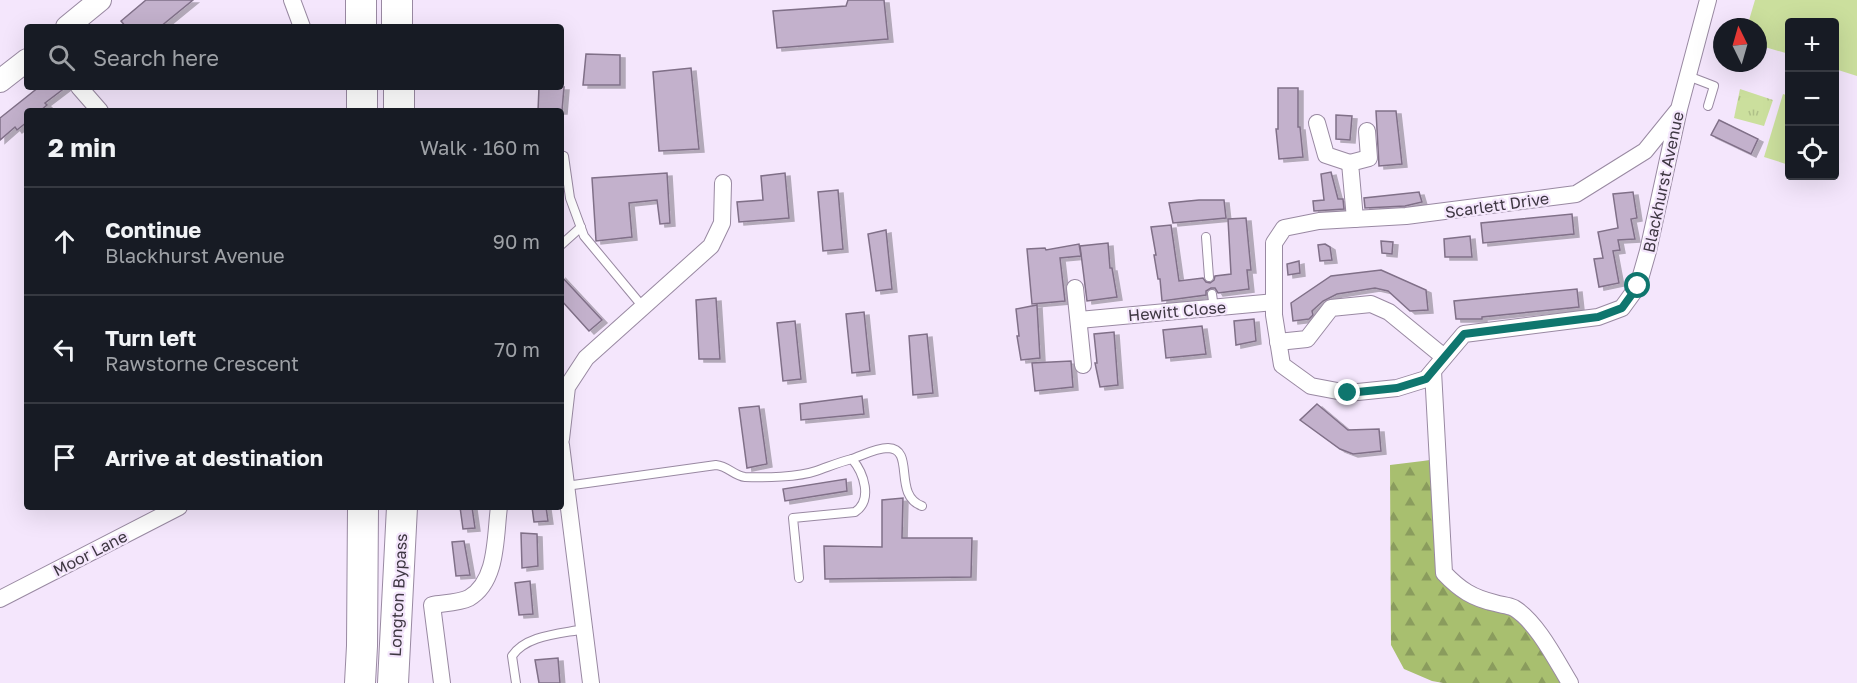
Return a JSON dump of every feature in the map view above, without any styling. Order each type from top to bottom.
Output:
[{"type":"highway","points":[[361,0],[362,24]]},
{"type":"highway","points":[[397,0],[397,24]]},
{"type":"highway","points":[[362,90],[362,108]]},
{"type":"highway","points":[[399,90],[399,108]]},
{"type":"highway","name":"Longton Bypass","points":[[360,683],[363,510]]},
{"type":"highway","name":"Longton Bypass","points":[[393,683],[402,510]]},
{"type":"street","points":[[70,24],[100,0]]},
{"type":"street","points":[[292,0],[301,24]]},
{"type":"street","name":"Blackhurst Avenue","points":[[1444,357],[1464,334],[1598,317],[1622,308],[1638,286],[1648,251],[1679,110],[1708,0]]},
{"type":"street","points":[[0,81],[24,62]]},
{"type":"street","points":[[82,90],[97,108]]},
{"type":"street","name":"Scarlett Drive","points":[[1274,302],[1274,243],[1284,228],[1319,221],[1406,216],[1576,194],[1645,151],[1679,110]]},
{"type":"street","points":[[1317,123],[1326,155],[1350,163],[1369,158],[1367,130]]},
{"type":"street","points":[[1350,163],[1355,219]]},
{"type":"street","points":[[564,413],[567,387],[586,358],[711,246],[722,224],[723,183]]},
{"type":"street","points":[[1075,288],[1083,365]]},
{"type":"street","name":"Hewitt Close","points":[[1079,320],[1213,301],[1274,302]]},
{"type":"street","points":[[1274,302],[1278,342],[1282,365],[1311,386],[1348,393],[1397,388],[1426,379],[1444,357],[1389,312],[1371,304],[1330,308],[1307,339],[1278,342]]},
{"type":"street","points":[[1433,371],[1444,573],[1458,588],[1495,603],[1512,607],[1523,615],[1537,632],[1570,683]]},
{"type":"street","points":[[564,470],[591,683]]},
{"type":"street","name":"Moor Lane","points":[[0,599],[173,510]]},
{"type":"street","points":[[442,683],[432,605],[468,599],[484,585],[491,565],[499,510]]},
{"type":"lane","points":[[1688,76],[1714,86],[1708,106]]},
{"type":"lane","points":[[564,156],[570,198],[584,236],[643,307]]},
{"type":"lane","points":[[564,242],[581,227]]},
{"type":"lane","points":[[1206,237],[1209,277]]},
{"type":"lane","points":[[566,486],[716,465],[724,466],[742,477],[814,472],[886,448],[896,450],[901,454],[909,496],[914,503],[922,506]]},
{"type":"lane","points":[[799,578],[793,518],[855,512],[860,508],[864,503],[865,488],[860,470],[852,459]]},
{"type":"lane","points":[[516,683],[512,656],[518,647],[530,641],[584,629]]},
{"type":"green space","points":[[1755,0],[1857,0],[1857,76],[1839,70],[1839,18],[1785,18],[1785,53],[1767,48],[1767,18],[1750,18]]},
{"type":"green space","points":[[1740,89],[1773,100],[1764,126],[1734,118]]},
{"type":"green space","points":[[1783,94],[1785,95],[1785,164],[1764,157]]},
{"type":"green space","points":[[1431,460],[1439,570],[1515,614],[1566,683],[1443,683],[1432,681],[1404,669],[1391,645],[1390,465]]},
{"type":"building","points":[[146,0],[193,0],[164,24],[124,24],[121,21]]},
{"type":"building","points":[[848,0],[884,0],[888,39],[777,48],[773,11],[846,6]]},
{"type":"building","points":[[586,54],[620,55],[620,85],[583,85]]},
{"type":"building","points":[[691,68],[699,149],[659,151],[653,72]]},
{"type":"building","points":[[1278,88],[1298,88],[1298,127],[1300,127],[1303,157],[1279,159],[1276,129],[1278,129]]},
{"type":"building","points":[[35,90],[62,90],[45,103],[47,105],[44,108],[24,108],[24,124],[17,130],[15,127],[0,140],[0,118]]},
{"type":"building","points":[[539,90],[564,90],[562,108],[538,108]]},
{"type":"building","points":[[1376,111],[1396,111],[1402,164],[1379,166]]},
{"type":"building","points":[[1336,115],[1352,116],[1350,140],[1336,139]]},
{"type":"building","points":[[1719,120],[1758,139],[1751,154],[1711,135]]},
{"type":"building","points":[[1331,172],[1338,199],[1343,199],[1344,209],[1314,211],[1313,201],[1324,200],[1321,174]]},
{"type":"building","points":[[667,173],[670,223],[660,224],[657,200],[629,203],[632,237],[596,241],[592,178]]},
{"type":"building","points":[[785,173],[789,218],[739,222],[737,202],[763,200],[761,176]]},
{"type":"building","points":[[838,190],[843,249],[823,251],[818,192]]},
{"type":"building","points":[[1419,192],[1422,202],[1405,206],[1365,208],[1364,198]]},
{"type":"building","points":[[1633,192],[1637,218],[1631,219],[1635,239],[1618,240],[1620,250],[1613,251],[1619,283],[1599,287],[1594,259],[1603,258],[1598,232],[1618,228],[1613,194]]},
{"type":"building","points":[[1224,200],[1226,218],[1173,223],[1169,203]]},
{"type":"building","points":[[1572,214],[1574,234],[1483,243],[1481,223]]},
{"type":"building","points":[[1246,218],[1251,270],[1247,270],[1249,289],[1218,293],[1215,288],[1211,288],[1206,291],[1206,295],[1162,301],[1151,227],[1171,225],[1179,281],[1203,278],[1210,283],[1215,276],[1231,274],[1228,219]]},
{"type":"building","points":[[886,230],[892,289],[876,291],[868,234]]},
{"type":"building","points":[[1470,236],[1472,257],[1445,257],[1444,239]]},
{"type":"building","points":[[1381,241],[1393,242],[1392,254],[1382,253]]},
{"type":"building","points":[[1108,243],[1110,268],[1112,268],[1117,297],[1087,301],[1080,246]]},
{"type":"building","points":[[1079,244],[1081,256],[1060,258],[1065,301],[1032,304],[1027,249],[1045,248],[1046,250]]},
{"type":"building","points":[[1325,244],[1330,247],[1332,260],[1320,261],[1318,245]]},
{"type":"building","points":[[1299,261],[1300,273],[1288,275],[1287,264]]},
{"type":"building","points":[[1381,270],[1426,290],[1428,310],[1410,311],[1388,291],[1375,288],[1337,294],[1323,301],[1312,311],[1313,315],[1309,319],[1293,321],[1291,303],[1331,276]]},
{"type":"building","points":[[564,279],[602,320],[589,331],[564,303]]},
{"type":"building","points":[[1577,289],[1579,307],[1482,317],[1482,319],[1456,319],[1454,301]]},
{"type":"building","points":[[716,298],[720,359],[699,359],[696,300]]},
{"type":"building","points":[[1037,305],[1040,358],[1021,360],[1016,309]]},
{"type":"building","points":[[864,312],[870,371],[852,373],[846,314]]},
{"type":"building","points":[[1254,319],[1256,341],[1236,345],[1234,321]]},
{"type":"building","points":[[795,321],[801,379],[783,381],[777,323]]},
{"type":"building","points":[[1202,326],[1206,354],[1166,358],[1163,330]]},
{"type":"building","points":[[1114,332],[1118,385],[1100,387],[1095,363],[1097,363],[1094,334]]},
{"type":"building","points":[[927,334],[933,393],[913,395],[909,336]]},
{"type":"building","points":[[1071,361],[1073,387],[1035,391],[1032,363]]},
{"type":"building","points":[[862,396],[864,414],[801,420],[800,404]]},
{"type":"building","points":[[1317,404],[1348,430],[1379,429],[1381,451],[1353,454],[1340,449],[1300,420]]},
{"type":"building","points":[[759,406],[767,464],[747,468],[739,408]]},
{"type":"building","points":[[846,479],[847,491],[785,501],[783,489]]},
{"type":"building","points":[[903,498],[902,538],[972,538],[971,577],[825,579],[824,546],[882,547],[882,500]]},
{"type":"building","points":[[460,510],[472,510],[475,528],[463,529]]},
{"type":"building","points":[[532,510],[546,510],[548,521],[534,522]]},
{"type":"building","points":[[521,533],[537,534],[538,566],[522,568]]},
{"type":"building","points":[[464,541],[470,575],[456,576],[452,542]]},
{"type":"building","points":[[530,581],[533,614],[519,615],[515,583]]},
{"type":"building","points":[[558,658],[560,683],[539,683],[535,660]]},
{"type":"route","points":[[1348,393],[1397,388],[1426,379],[1464,334],[1598,317],[1622,308],[1638,286]]}]
